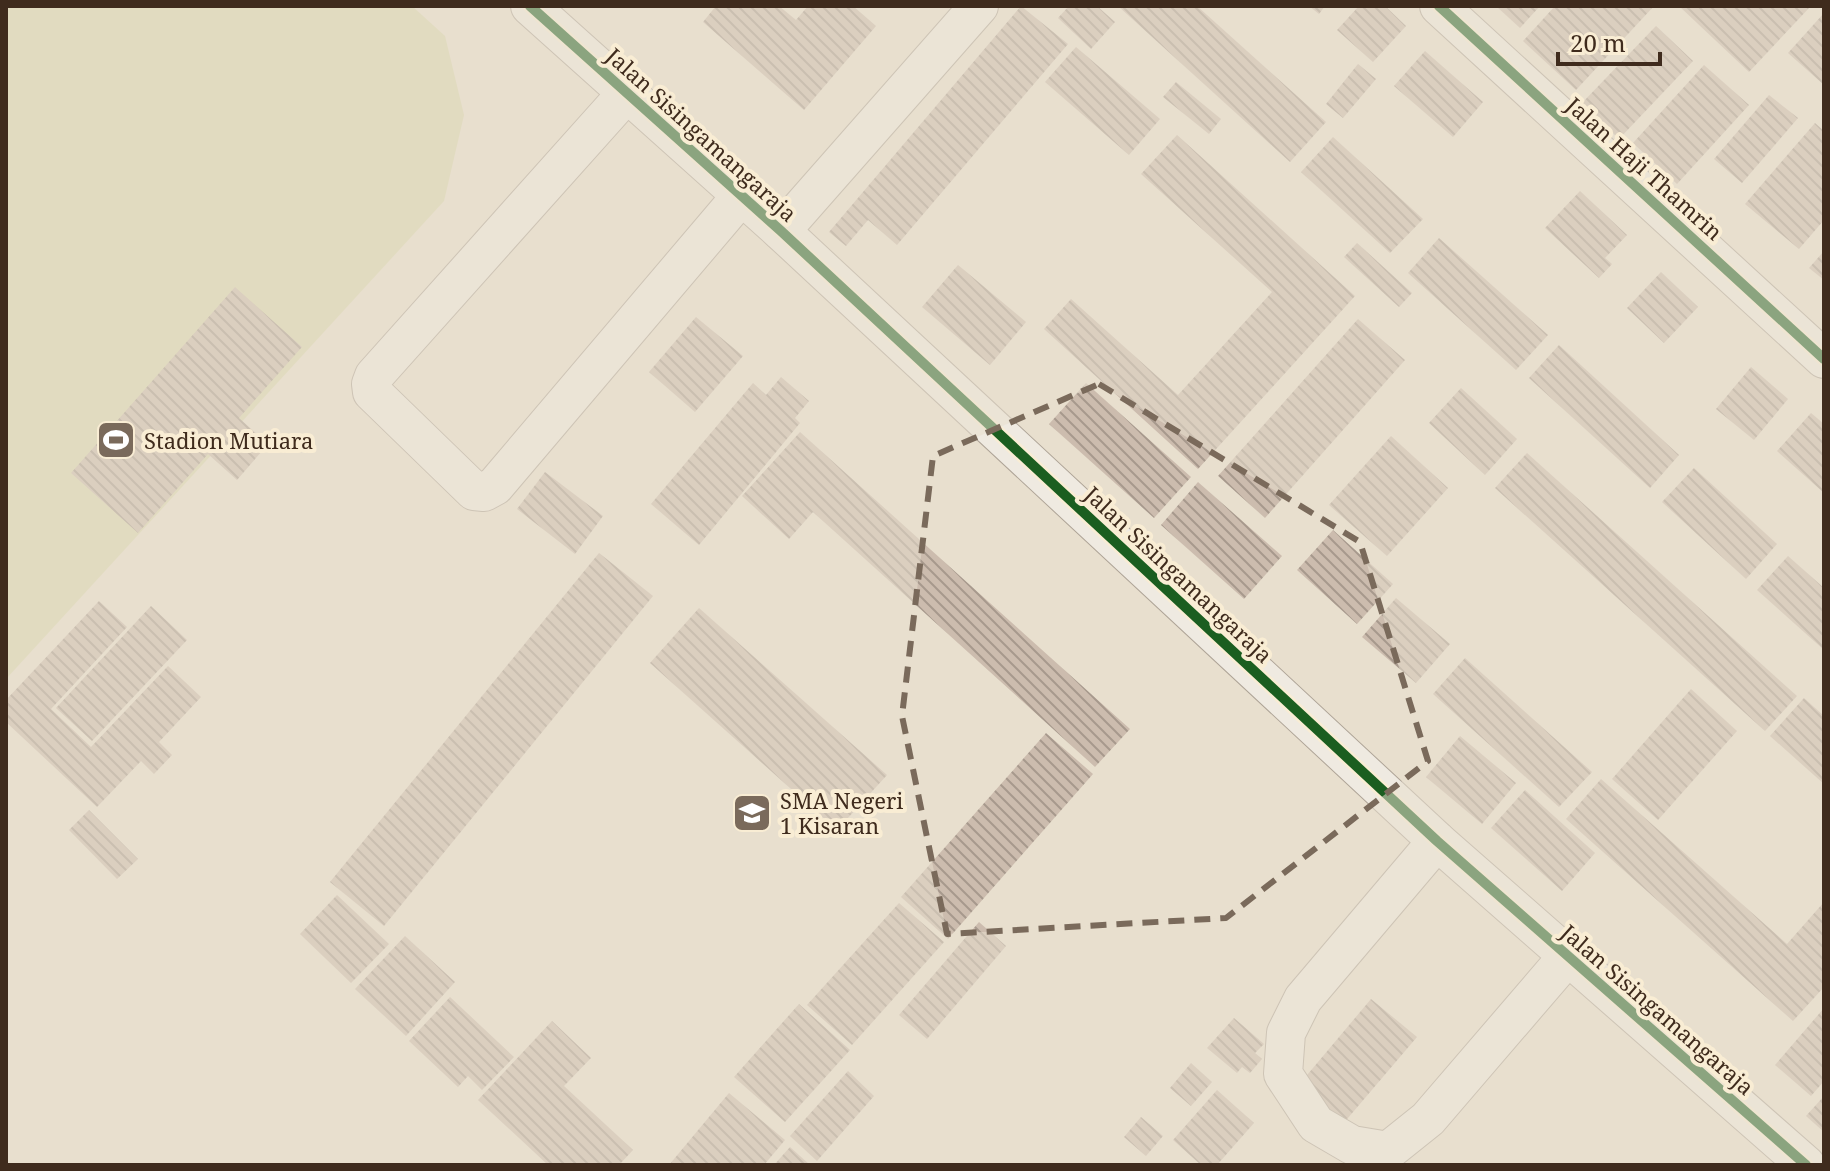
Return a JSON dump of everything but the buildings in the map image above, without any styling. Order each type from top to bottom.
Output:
[{"type":"street","name":"Jalan Sisingamangaraja","points":[[530,6],[742,195],[1437,841],[1806,1165]]},
{"type":"street","points":[[781,231],[979,6]]},
{"type":"street","name":"Jalan Haji Thamrin","points":[[1439,6],[1824,359]]},
{"type":"street","points":[[627,93],[374,376],[372,392],[474,491],[484,492],[495,486],[742,195]]},
{"type":"street","points":[[1437,841],[1303,999],[1286,1033],[1283,1074],[1316,1124],[1352,1145],[1388,1151],[1428,1119],[1568,956]]},
{"type":"highlighted area","points":[[1099,384],[1360,542],[1428,761],[1226,918],[947,934],[902,716],[933,456]]},
{"type":"shaded area","name":"Stadion Mutiara","points":[[6,6],[412,6],[445,36],[464,115],[444,201],[6,679]]},
{"type":"cycle path","points":[[530,6],[781,231],[1437,841],[1806,1165]]},
{"type":"cycle path","points":[[1439,6],[1824,359]]},
{"type":"place","name":"Stadion Mutiara","points":[[116,440]]},
{"type":"place","name":"SMA Negeri 1 Kisaran","points":[[752,813]]}]
